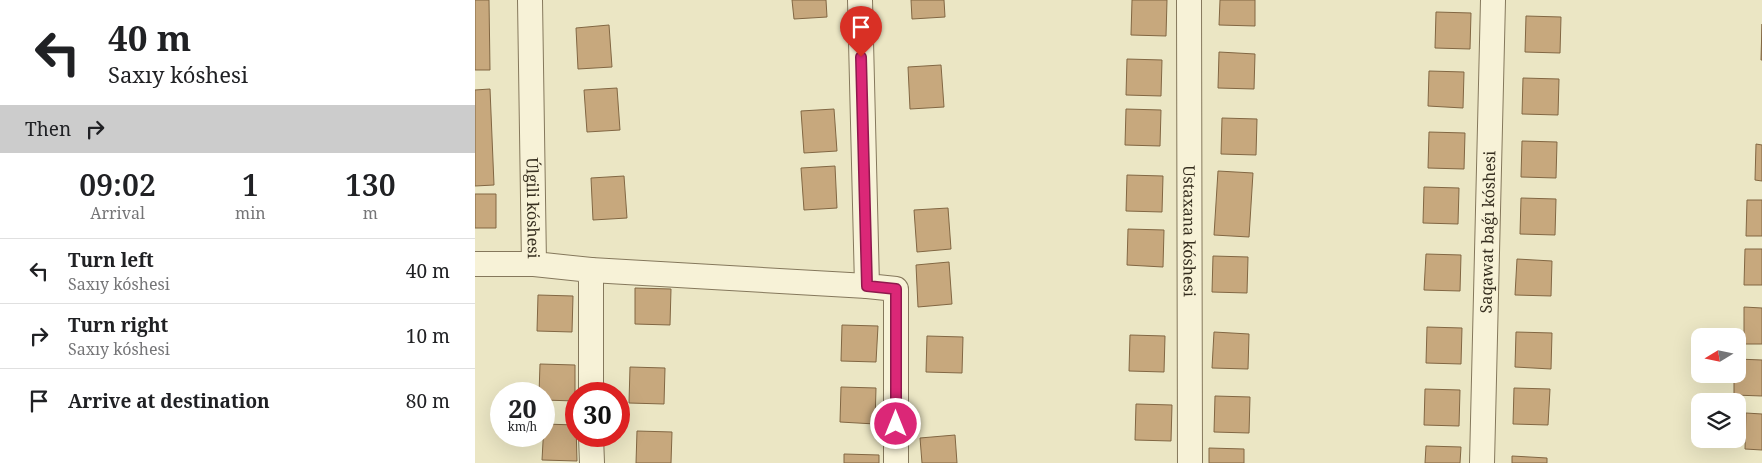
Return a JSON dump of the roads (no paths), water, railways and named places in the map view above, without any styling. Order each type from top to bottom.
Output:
[{"type":"street","name":"Úlgili kóshesi","points":[[530,0],[534,264],[591,270],[896,289],[896,463]]},
{"type":"street","points":[[859,0],[867,286]]},
{"type":"street","name":"Ustaxana kóshesi","points":[[1189,0],[1191,463]]},
{"type":"street","name":"Saqawat baǵı kóshesi","points":[[1482,463],[1493,0]]},
{"type":"street","points":[[475,264],[534,264]]},
{"type":"street","points":[[591,270],[591,382]]},
{"type":"street","points":[[591,447],[591,463]]}]
